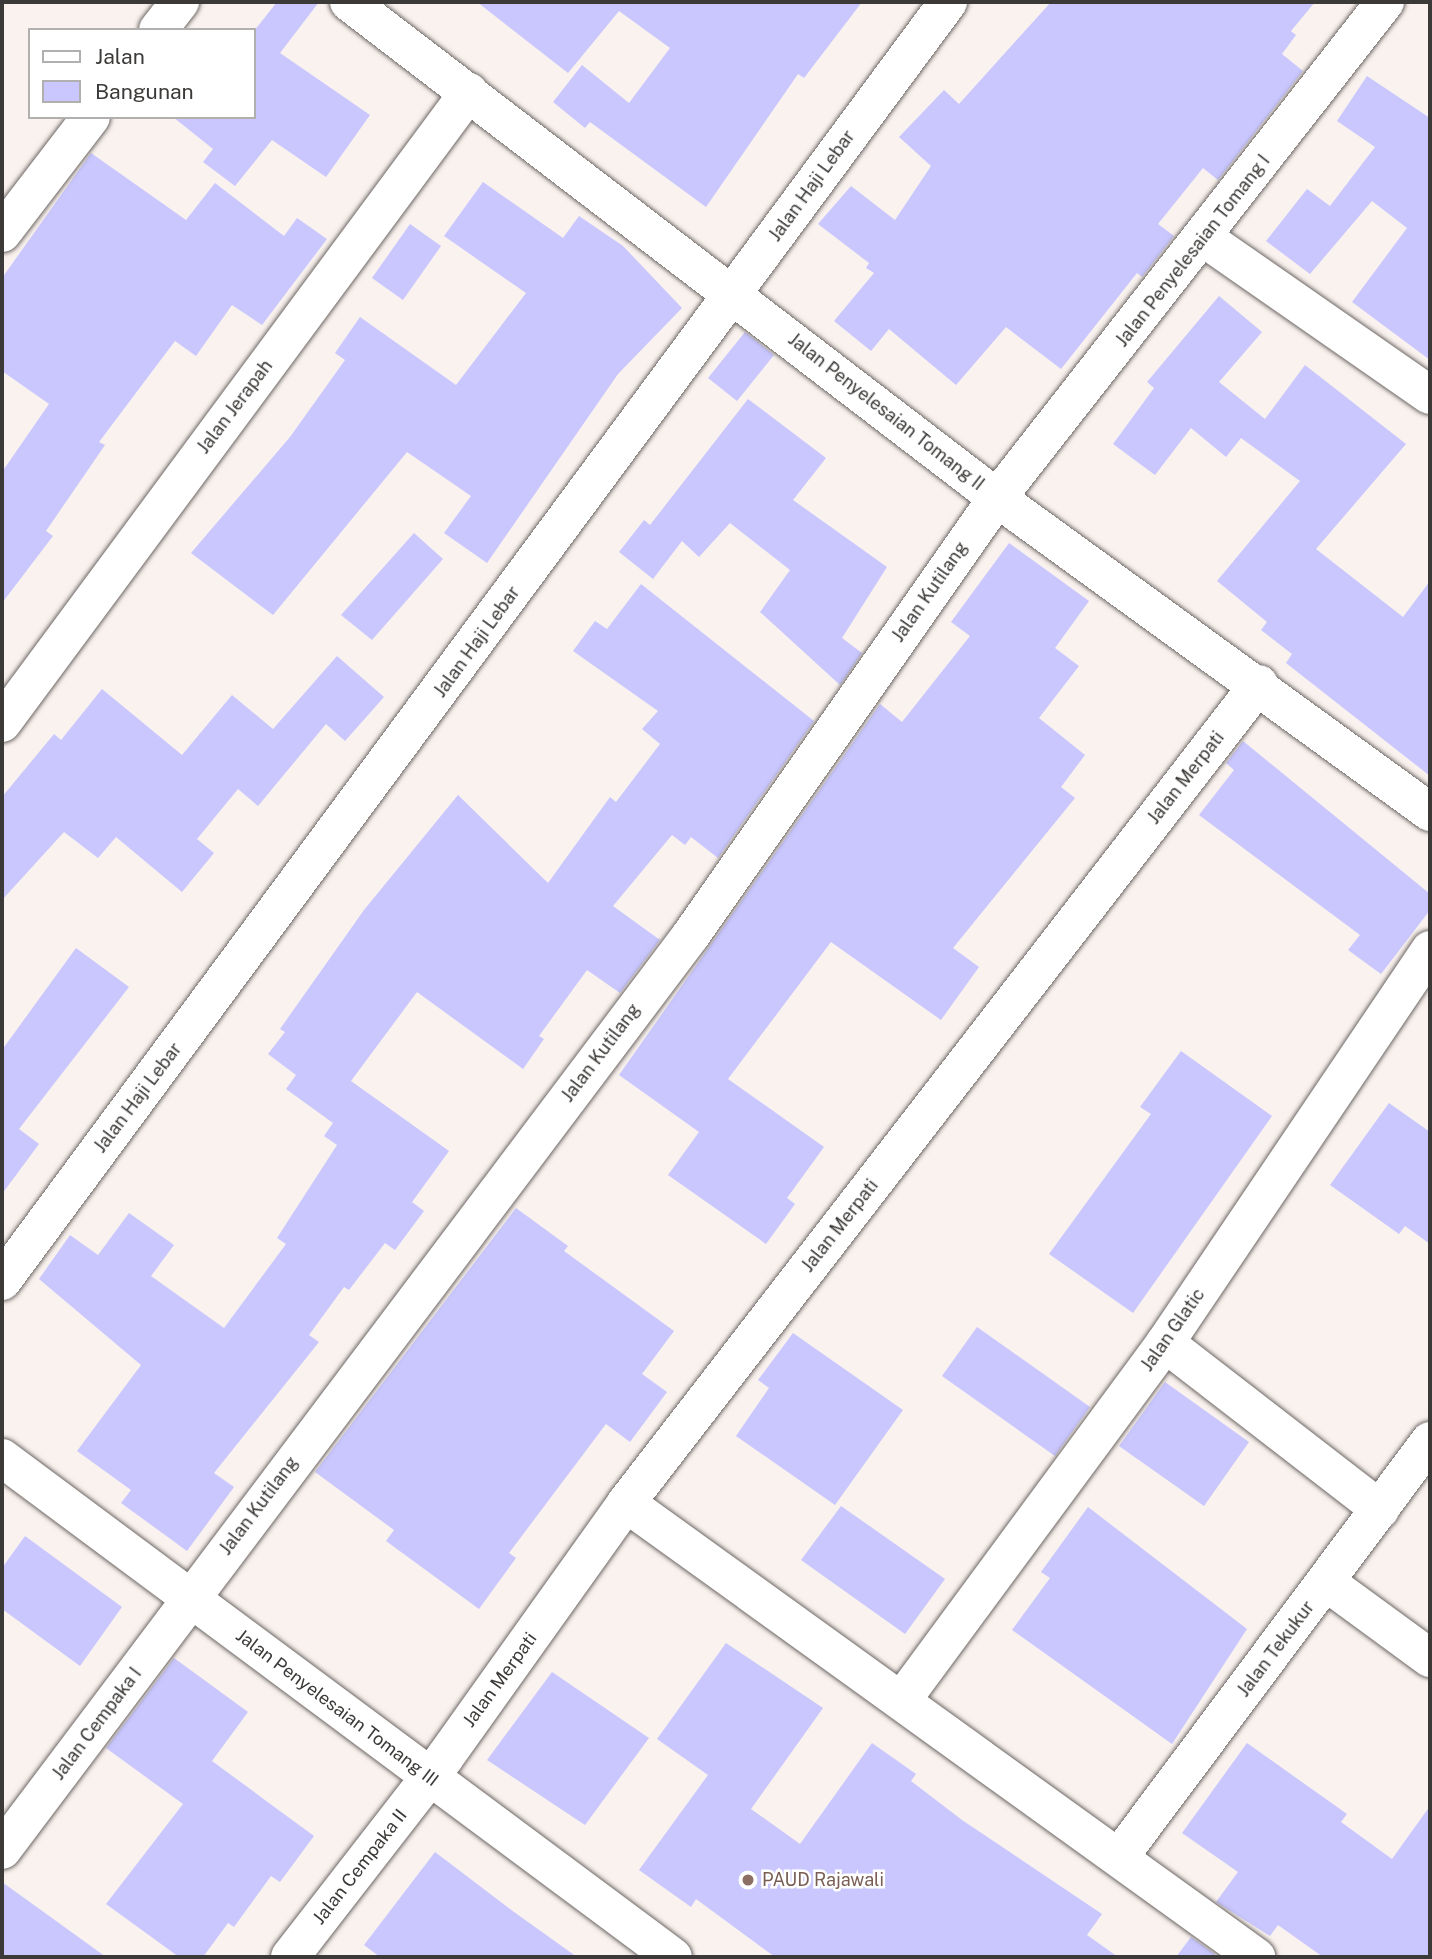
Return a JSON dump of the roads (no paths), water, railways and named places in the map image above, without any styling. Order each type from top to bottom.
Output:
[{"type":"street","points":[[160,28],[180,2]]},
{"type":"street","name":"Jalan Penyelesaian Tomang II","points":[[349,2],[733,293],[997,498],[1259,684],[1430,812]]},
{"type":"street","name":"Jalan Haji Lebar","points":[[2,1281],[948,2]]},
{"type":"street","name":"Jalan Penyelesaian Tomang I","points":[[997,498],[1204,238],[1385,2]]},
{"type":"street","name":"Jalan Jerapah","points":[[2,723],[470,92]]},
{"type":"street","points":[[2,233],[89,119]]},
{"type":"street","points":[[1204,238],[1430,396]]},
{"type":"street","name":"Jalan Kutilang","points":[[191,1599],[691,935],[997,498]]},
{"type":"street","name":"Jalan Merpati","points":[[430,1777],[626,1503],[1259,684]]},
{"type":"street","name":"Jalan Glatic","points":[[902,1700],[1165,1343],[1430,950]]},
{"type":"street","points":[[1165,1343],[1380,1509]]},
{"type":"street","name":"Jalan Tekukur","points":[[1120,1856],[1430,1441]]},
{"type":"street","name":"Jalan Penyelesaian Tomang III","points":[[2,1458],[673,1957]]},
{"type":"street","points":[[626,1503],[1120,1856],[1256,1957]]},
{"type":"street","points":[[1326,1582],[1430,1658]]},
{"type":"street","name":"Jalan Cempaka I","points":[[2,1850],[191,1599]]},
{"type":"street","name":"Jalan Cempaka II","points":[[290,1957],[430,1777]]},
{"type":"place","name":"PAUD Rajawali","points":[[748,1880]]}]
